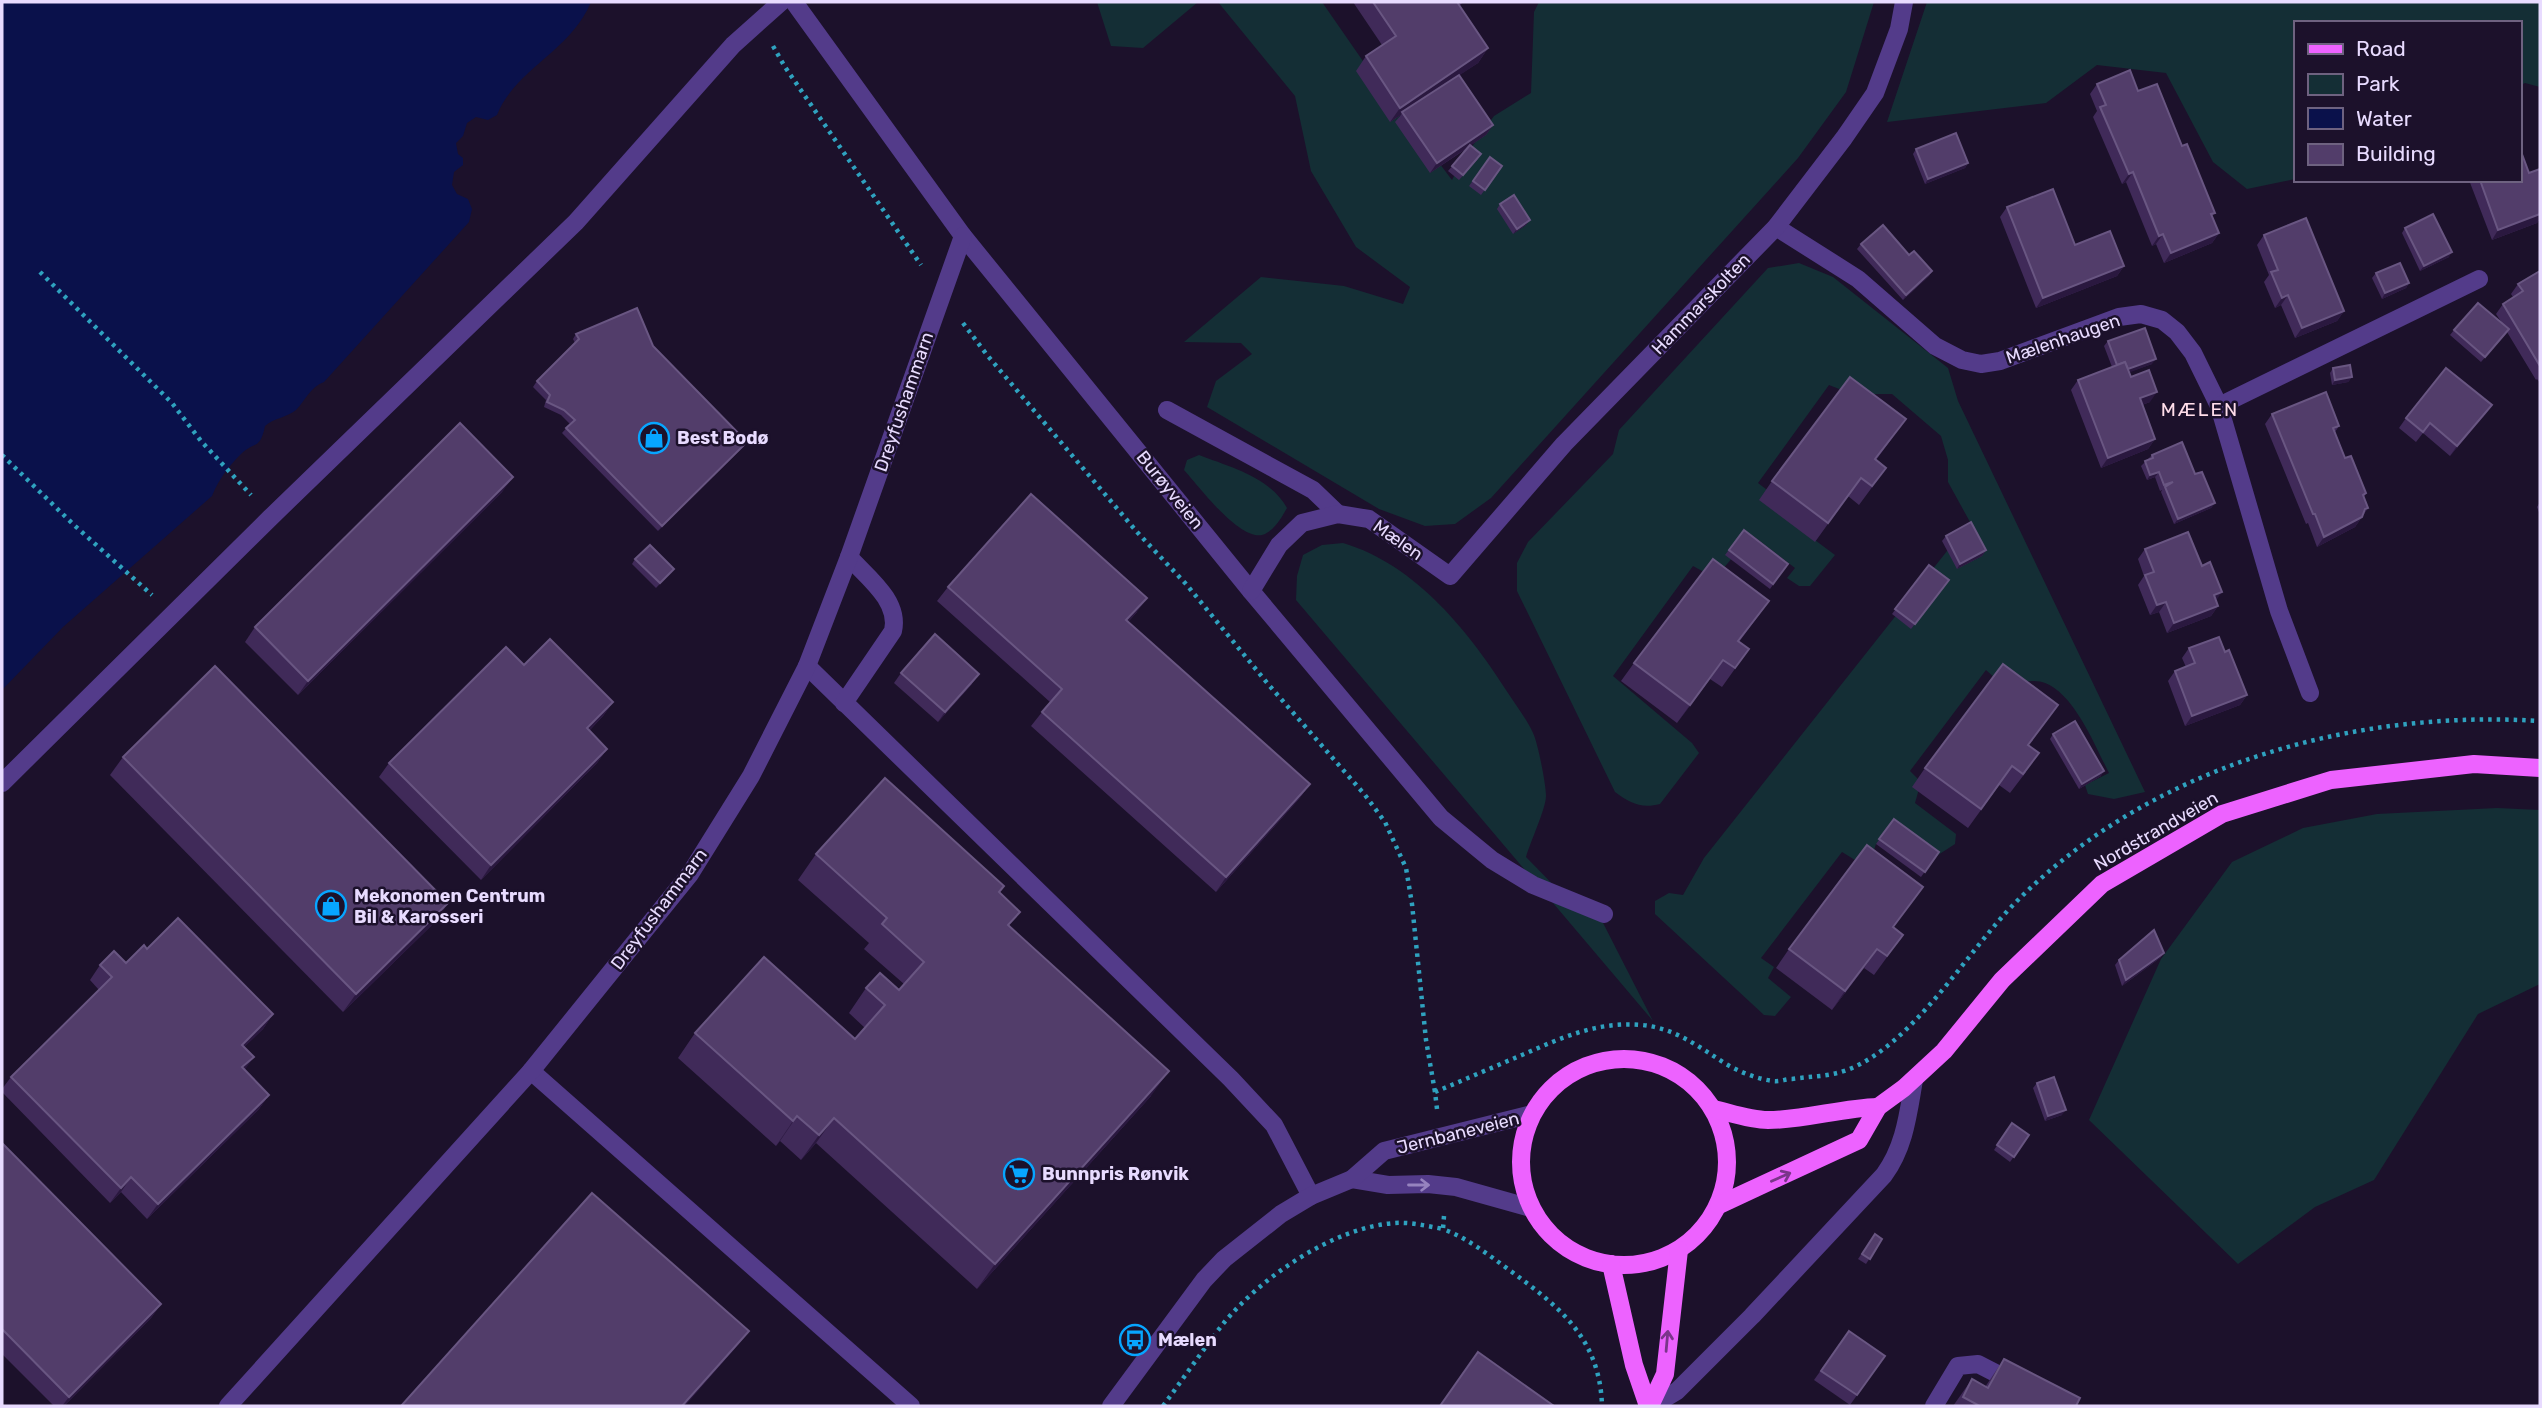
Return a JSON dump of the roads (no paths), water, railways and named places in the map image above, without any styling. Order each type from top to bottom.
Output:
[{"type":"main road","name":"Nordstrandveien","points":[[1719,1205],[1859,1140],[1878,1107],[1914,1080],[1944,1051],[2002,980],[2102,884],[2222,814],[2331,780],[2474,764],[2540,768]]},
{"type":"main road","points":[[1629,1058],[1647,1061],[1685,1078],[1714,1109],[1728,1154],[1727,1178],[1719,1205],[1699,1234],[1679,1250],[1643,1264],[1611,1265],[1595,1261],[1569,1249],[1547,1230],[1531,1208],[1522,1179],[1520,1159],[1526,1130],[1541,1100],[1573,1072],[1598,1062],[1629,1058]]},
{"type":"main road","points":[[1714,1109],[1765,1120],[1794,1119],[1851,1108],[1878,1107]]},
{"type":"main road","points":[[1650,1406],[1665,1374],[1679,1250]]},
{"type":"main road","points":[[1611,1265],[1634,1365],[1650,1406]]},
{"type":"street","points":[[2,783],[280,508],[576,222],[733,45],[782,2]]},
{"type":"street","name":"Burøyveien","points":[[794,2],[963,236],[1251,591],[1441,818],[1492,860],[1533,885],[1604,914]]},
{"type":"street","name":"Hammarskolten","points":[[1450,576],[1564,443],[1776,227],[1875,93],[1899,29],[1904,2]]},
{"type":"street","name":"Mælenhaugen","points":[[1776,227],[1858,279],[1935,346],[1962,360],[1981,364],[2000,361],[2119,317],[2141,314],[2162,320],[2177,332],[2193,353],[2219,406],[2279,611],[2309,693]]},
{"type":"street","name":"Dreyfushammarn","points":[[228,1406],[531,1071],[690,874],[751,776],[807,666],[849,557],[963,236]]},
{"type":"street","points":[[2219,406],[2479,279]]},
{"type":"street","points":[[1167,410],[1313,490],[1338,514]]},
{"type":"street","name":"Mælen","points":[[1251,591],[1279,545],[1302,523],[1338,514],[1369,519],[1450,576]]},
{"type":"street","points":[[844,703],[893,631],[896,620],[887,598],[849,557]]},
{"type":"street","points":[[807,666],[1231,1079],[1274,1125],[1311,1196]]},
{"type":"street","points":[[531,1071],[911,1406]]},
{"type":"street","points":[[1650,1406],[1677,1391],[1762,1306],[1884,1175],[1895,1160],[1902,1143],[1914,1080]]},
{"type":"street","name":"Jernbaneveien","points":[[1111,1406],[1204,1280],[1257,1230],[1311,1196],[1352,1179],[1384,1151],[1532,1114]]},
{"type":"street","points":[[1352,1179],[1388,1185],[1443,1186],[1531,1208]]},
{"type":"street","points":[[1934,1406],[1958,1366],[1978,1364],[2013,1382]]},
{"type":"water","points":[[2,2],[591,2],[570,34],[517,85],[497,115],[488,120],[476,117],[467,123],[463,136],[456,143],[458,154],[463,158],[463,165],[454,172],[452,185],[457,194],[468,199],[472,209],[469,222],[296,410],[265,426],[259,442],[232,464],[212,496],[63,627],[2,690]]},
{"type":"place","name":"Best Bodø","points":[[654,438]]},
{"type":"place","name":"Mekonomen Centrum Bil & Karosseri","points":[[331,906]]},
{"type":"place","name":"Bunnpris Rønvik","points":[[1019,1174]]},
{"type":"place","name":"Mælen","points":[[1135,1340]]},
{"type":"district","name":"MÆLEN","points":[[2200,409]]}]
